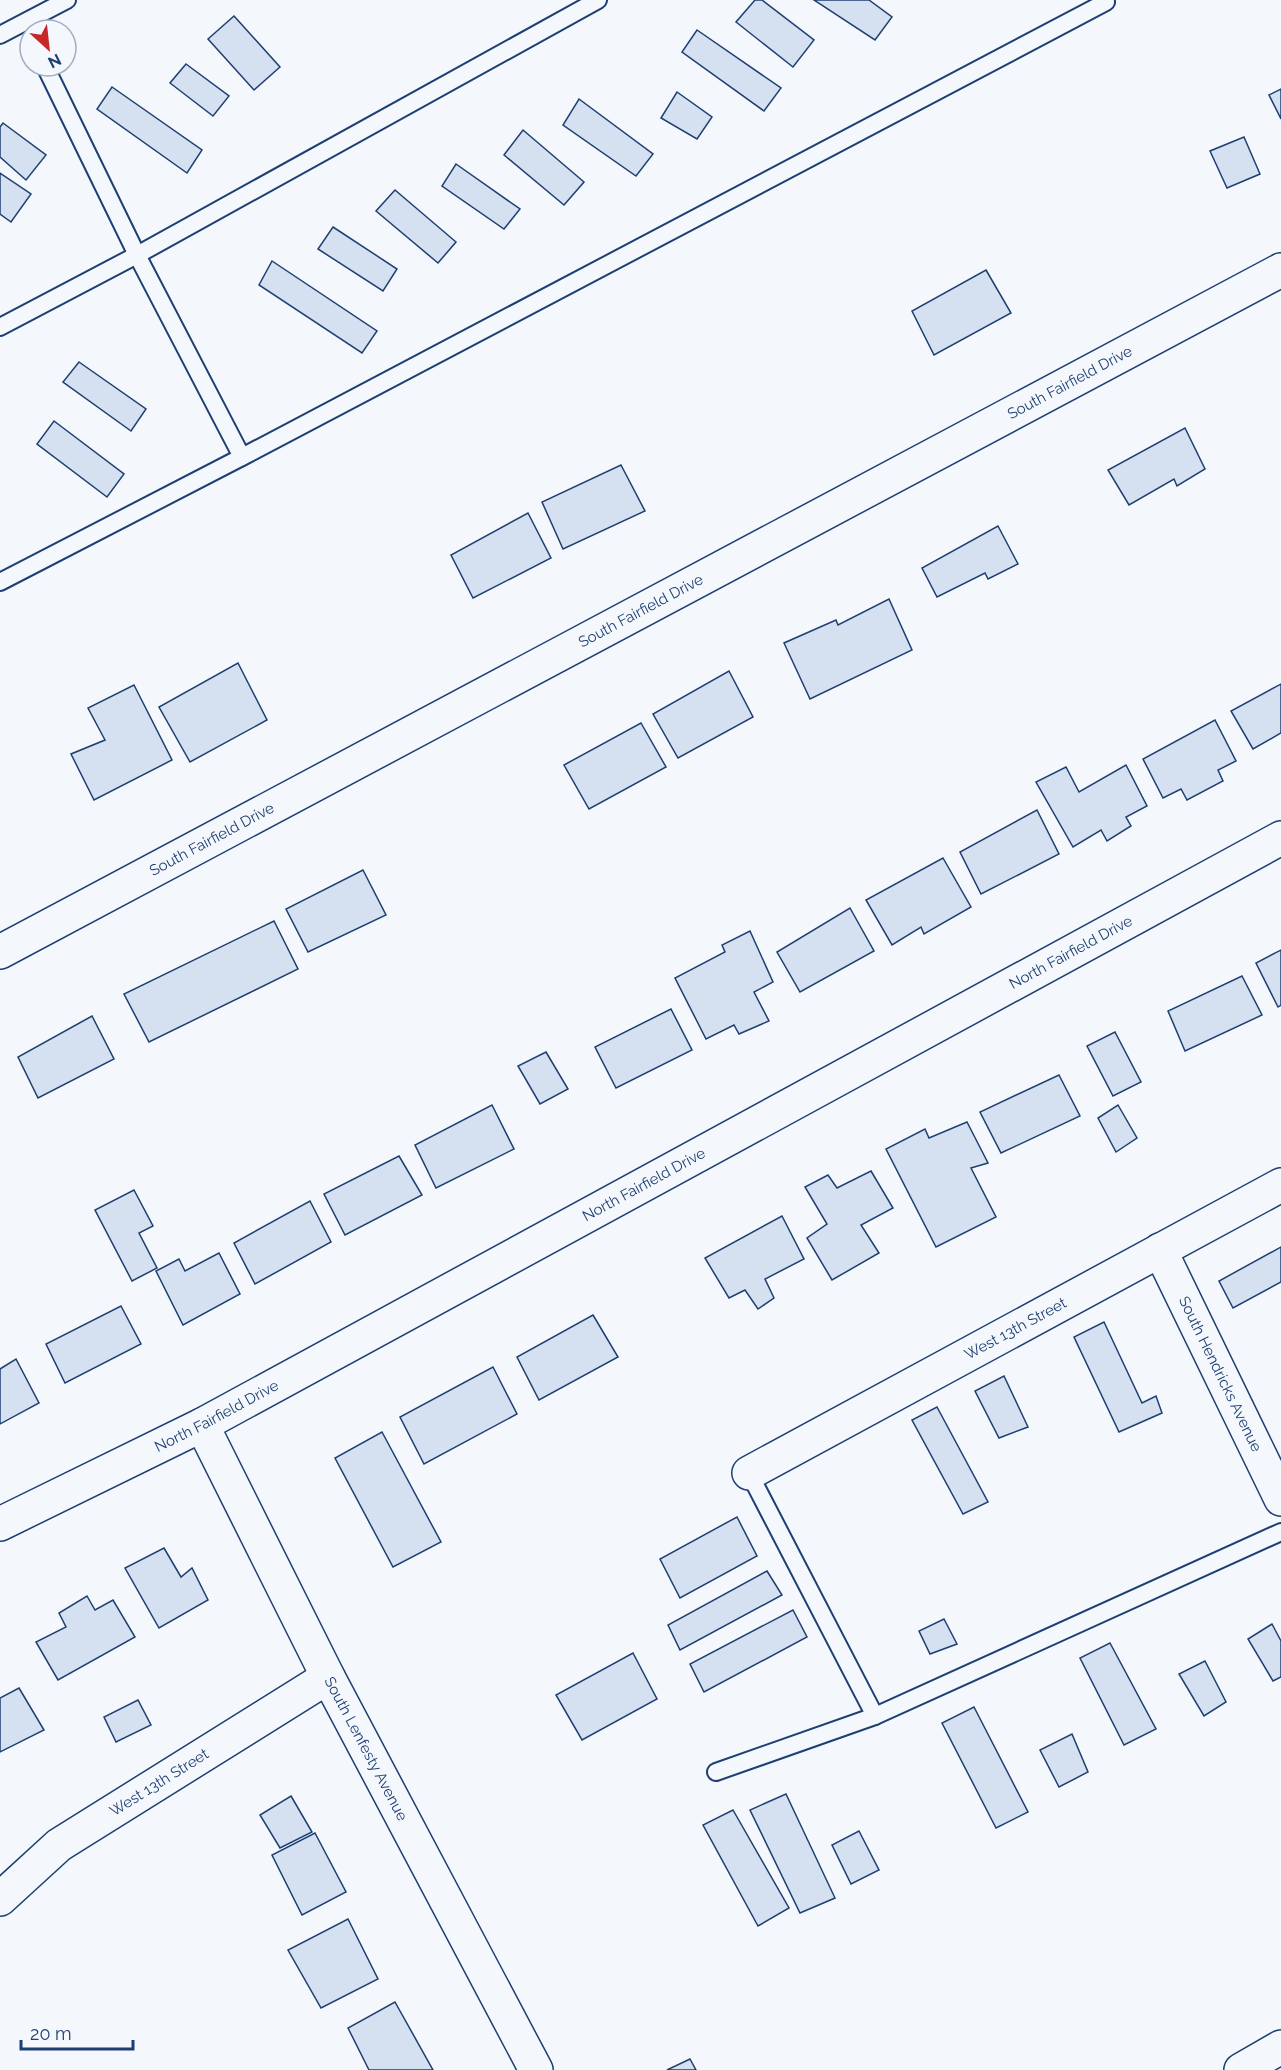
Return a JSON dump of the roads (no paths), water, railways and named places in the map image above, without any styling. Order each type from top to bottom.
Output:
[{"type":"street","name":"South Fairfield Drive","points":[[0,952],[1281,270]]},
{"type":"street","name":"North Fairfield Drive","points":[[0,1524],[202,1425],[1281,838]]},
{"type":"street","name":"West 13th Street","points":[[749,1473],[1281,1185]]},
{"type":"street","name":"South Hendricks Avenue","points":[[1160,1250],[1281,1499]]},
{"type":"street","name":"South Lenfesty Avenue","points":[[202,1425],[328,1677],[536,2070]]},
{"type":"street","name":"West 13th Street","points":[[0,1899],[59,1845],[328,1677]]},
{"type":"street","points":[[1241,2070],[1281,2047]]},
{"type":"lane","points":[[41,18],[67,0]]},
{"type":"lane","points":[[0,327],[137,255],[598,0]]},
{"type":"lane","points":[[0,582],[1106,2],[1105,0]]},
{"type":"lane","points":[[0,35],[18,30]]},
{"type":"lane","points":[[51,78],[137,255],[242,457]]},
{"type":"lane","points":[[749,1473],[875,1716]]},
{"type":"lane","points":[[716,1772],[875,1716],[1281,1532]]}]
